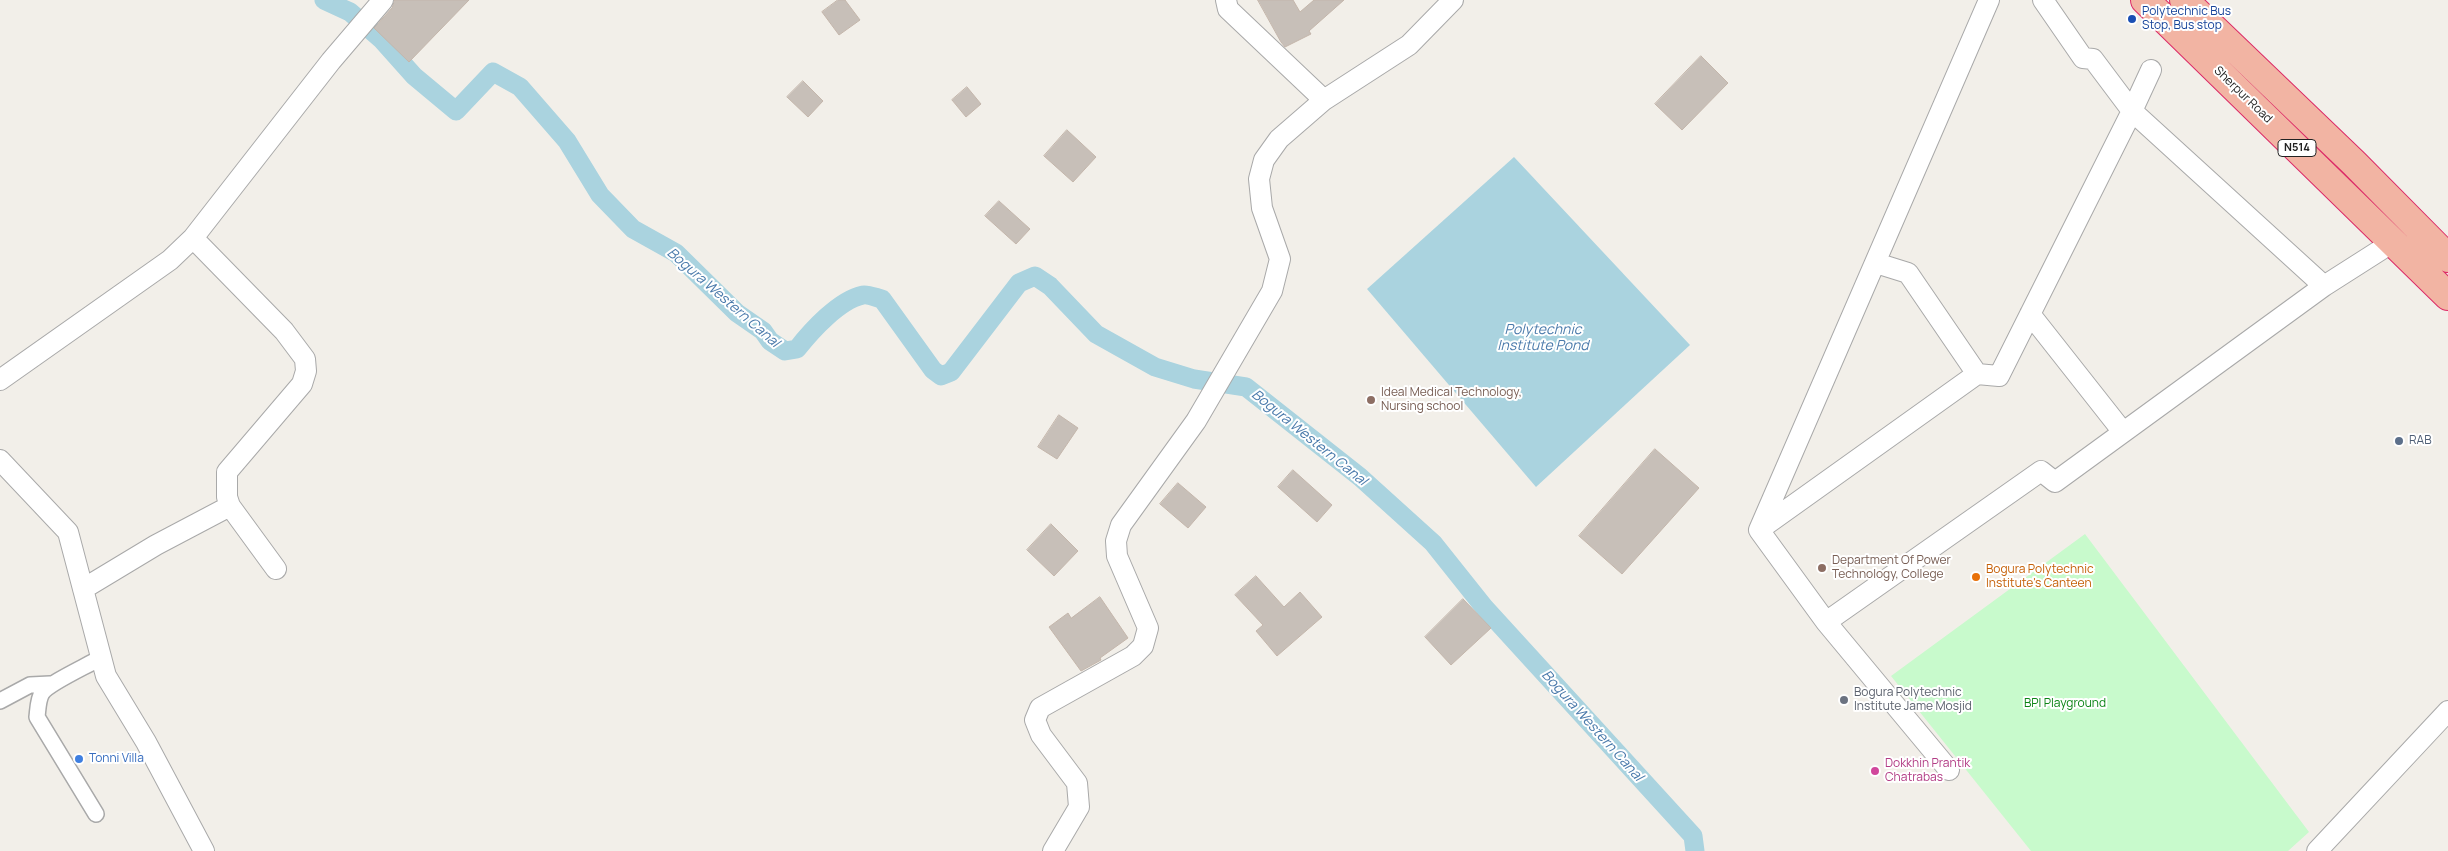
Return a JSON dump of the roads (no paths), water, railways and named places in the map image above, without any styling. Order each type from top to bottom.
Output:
[{"type":"highway","name":"Sherpur Road","points":[[2145,0],[2448,296]]},
{"type":"highway","name":"N514","points":[[2184,0],[2354,163],[2448,258]]},
{"type":"street","points":[[0,380],[170,260],[193,238],[383,0]]},
{"type":"street","points":[[1226,0],[1228,9],[1324,100]]},
{"type":"street","points":[[1053,851],[1079,807],[1077,783],[1041,735],[1035,720],[1040,708],[1133,656],[1143,646],[1148,628],[1117,556],[1116,541],[1121,525],[1196,421],[1272,291],[1280,259],[1262,208],[1259,179],[1264,160],[1279,139],[1324,100],[1409,45],[1453,0]]},
{"type":"street","points":[[1759,530],[1990,0]]},
{"type":"street","points":[[2043,0],[2083,58],[2093,59],[2132,111],[2324,286]]},
{"type":"street","points":[[1759,530],[1977,374],[1999,376],[2151,70]]},
{"type":"street","points":[[193,238],[284,331],[305,359],[306,371],[302,384],[227,472],[227,497],[230,506],[276,569]]},
{"type":"street","points":[[1826,622],[2041,471],[2055,482],[2324,286],[2393,242]]},
{"type":"street","points":[[1876,263],[1908,272],[1977,374]]},
{"type":"street","points":[[2030,314],[2124,432]]},
{"type":"street","points":[[0,460],[68,532],[106,676],[146,742],[204,851]]},
{"type":"street","points":[[83,590],[156,545],[230,506]]},
{"type":"street","points":[[1759,530],[1826,622],[1949,770]]},
{"type":"street","points":[[0,701],[30,684],[50,684],[65,678],[100,658]]},
{"type":"street","points":[[50,684],[41,694],[37,717],[96,814]]},
{"type":"street","points":[[2317,851],[2448,711]]},
{"type":"water","name":"Polytechnic Institute Pond","points":[[1514,157],[1690,345],[1536,487],[1367,289]]},
{"type":"waterway","name":"Bogura Western Canal","points":[[324,0],[350,12],[381,39],[414,76],[456,111],[493,72],[520,87],[567,141],[600,195],[633,229],[676,253],[737,313],[763,331],[770,341],[785,351],[797,349],[826,317],[845,303],[854,298],[867,295],[882,299],[933,370],[941,376],[951,372],[1019,283],[1035,276],[1050,286],[1096,334],[1155,367],[1194,379],[1246,387],[1360,477],[1433,543],[1484,607],[1693,836],[1695,851]]},
{"type":"place","name":"Polytechnic Bus Stop, Bus stop","points":[[2132,19]]},
{"type":"place","name":"Ideal Medical Technology, Nursing school","points":[[1371,400]]},
{"type":"place","name":"RAB","points":[[2399,441]]},
{"type":"place","name":"Department Of Power Technology, College","points":[[1822,568]]},
{"type":"place","name":"Bogura Polytechnic Institute's Canteen","points":[[1976,577]]},
{"type":"place","name":"Bogura Polytechnic Institute Jame Mosjid","points":[[1844,700]]},
{"type":"place","name":"Tonni Villa","points":[[79,759]]},
{"type":"place","name":"Dokkhin Prantik Chatrabas","points":[[1875,771]]},
{"type":"park label","name":"BPI Playground","points":[[2065,704]]}]
